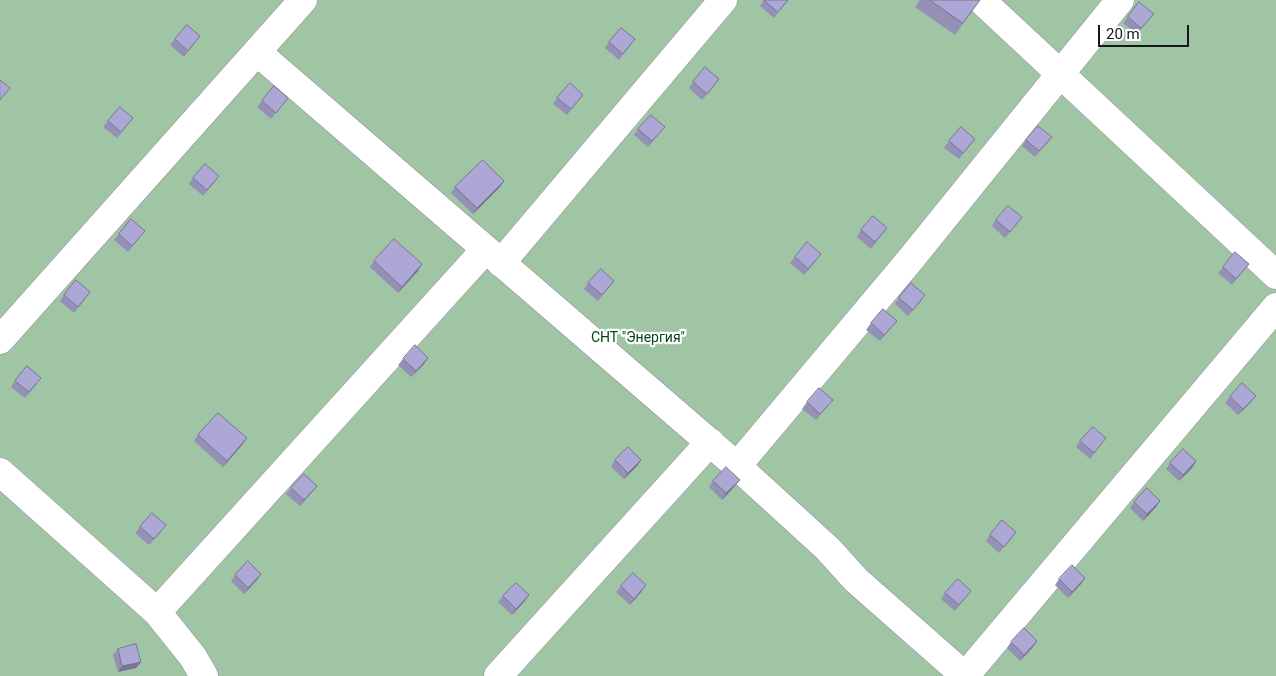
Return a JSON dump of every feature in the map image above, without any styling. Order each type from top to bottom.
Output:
[{"type":"lane","points":[[0,340],[303,0]]},
{"type":"lane","points":[[157,612],[493,256],[723,0]]},
{"type":"lane","points":[[981,0],[1276,275]]},
{"type":"lane","points":[[737,466],[910,260],[1120,0]]},
{"type":"lane","points":[[257,52],[710,442],[828,549],[856,580],[965,676],[1276,307]]},
{"type":"lane","points":[[498,676],[710,442]]},
{"type":"lane","points":[[0,472],[157,612],[193,657],[204,676]]},
{"type":"green space","name":"СНТ \"Энергия\"","points":[[0,0],[1276,0],[1276,676],[0,676]]},
{"type":"building","points":[[764,0],[788,0],[778,12]]},
{"type":"building","points":[[930,0],[980,0],[963,23]]},
{"type":"building","points":[[1139,2],[1154,14],[1141,28],[1128,17]]},
{"type":"building","points":[[187,25],[200,36],[188,51],[175,39]]},
{"type":"building","points":[[621,28],[635,39],[623,54],[609,42]]},
{"type":"building","points":[[705,67],[719,79],[707,94],[693,82]]},
{"type":"building","points":[[0,80],[10,88],[0,100]]},
{"type":"building","points":[[570,83],[583,95],[571,109],[557,98]]},
{"type":"building","points":[[274,86],[288,98],[276,113],[262,101]]},
{"type":"building","points":[[120,107],[133,118],[121,132],[108,121]]},
{"type":"building","points":[[651,115],[665,127],[652,141],[638,129]]},
{"type":"building","points":[[1038,126],[1052,137],[1039,151],[1026,140]]},
{"type":"building","points":[[961,127],[975,139],[963,153],[949,141]]},
{"type":"building","points":[[483,160],[504,181],[477,208],[455,187]]},
{"type":"building","points":[[205,164],[219,176],[207,190],[193,178]]},
{"type":"building","points":[[1008,206],[1022,217],[1010,232],[996,220]]},
{"type":"building","points":[[873,216],[887,228],[875,242],[861,230]]},
{"type":"building","points":[[131,219],[145,231],[132,246],[119,234]]},
{"type":"building","points":[[394,239],[422,264],[402,287],[374,261]]},
{"type":"building","points":[[807,242],[821,254],[808,269],[795,257]]},
{"type":"building","points":[[1235,252],[1249,264],[1236,279],[1223,267]]},
{"type":"building","points":[[601,269],[614,281],[602,295],[588,283]]},
{"type":"building","points":[[76,280],[90,292],[78,307],[64,295]]},
{"type":"building","points":[[911,283],[925,295],[913,310],[899,298]]},
{"type":"building","points":[[883,309],[897,321],[884,335],[871,323]]},
{"type":"building","points":[[415,345],[428,358],[416,371],[403,359]]},
{"type":"building","points":[[27,366],[41,378],[29,392],[15,381]]},
{"type":"building","points":[[1242,383],[1256,396],[1243,409],[1230,397]]},
{"type":"building","points":[[819,388],[833,400],[820,414],[807,402]]},
{"type":"building","points":[[218,413],[247,438],[227,461],[198,435]]},
{"type":"building","points":[[1093,427],[1106,438],[1094,453],[1080,441]]},
{"type":"building","points":[[628,447],[641,460],[628,473],[615,460]]},
{"type":"building","points":[[1183,449],[1196,461],[1183,475],[1170,463]]},
{"type":"building","points":[[726,467],[740,480],[726,493],[713,481]]},
{"type":"building","points":[[304,474],[317,486],[304,500],[291,488]]},
{"type":"building","points":[[1147,488],[1160,501],[1147,514],[1134,502]]},
{"type":"building","points":[[152,513],[166,525],[154,539],[140,527]]},
{"type":"building","points":[[1002,520],[1016,532],[1004,547],[990,535]]},
{"type":"building","points":[[248,561],[261,574],[248,588],[235,575]]},
{"type":"building","points":[[1072,565],[1085,578],[1072,592],[1059,579]]},
{"type":"building","points":[[633,573],[646,585],[634,599],[621,586]]},
{"type":"building","points":[[958,579],[971,591],[959,605],[945,593]]},
{"type":"building","points":[[516,583],[529,595],[516,609],[503,596]]},
{"type":"building","points":[[1024,628],[1037,641],[1024,655],[1011,642]]},
{"type":"building","points":[[136,644],[141,662],[122,666],[118,649]]}]
